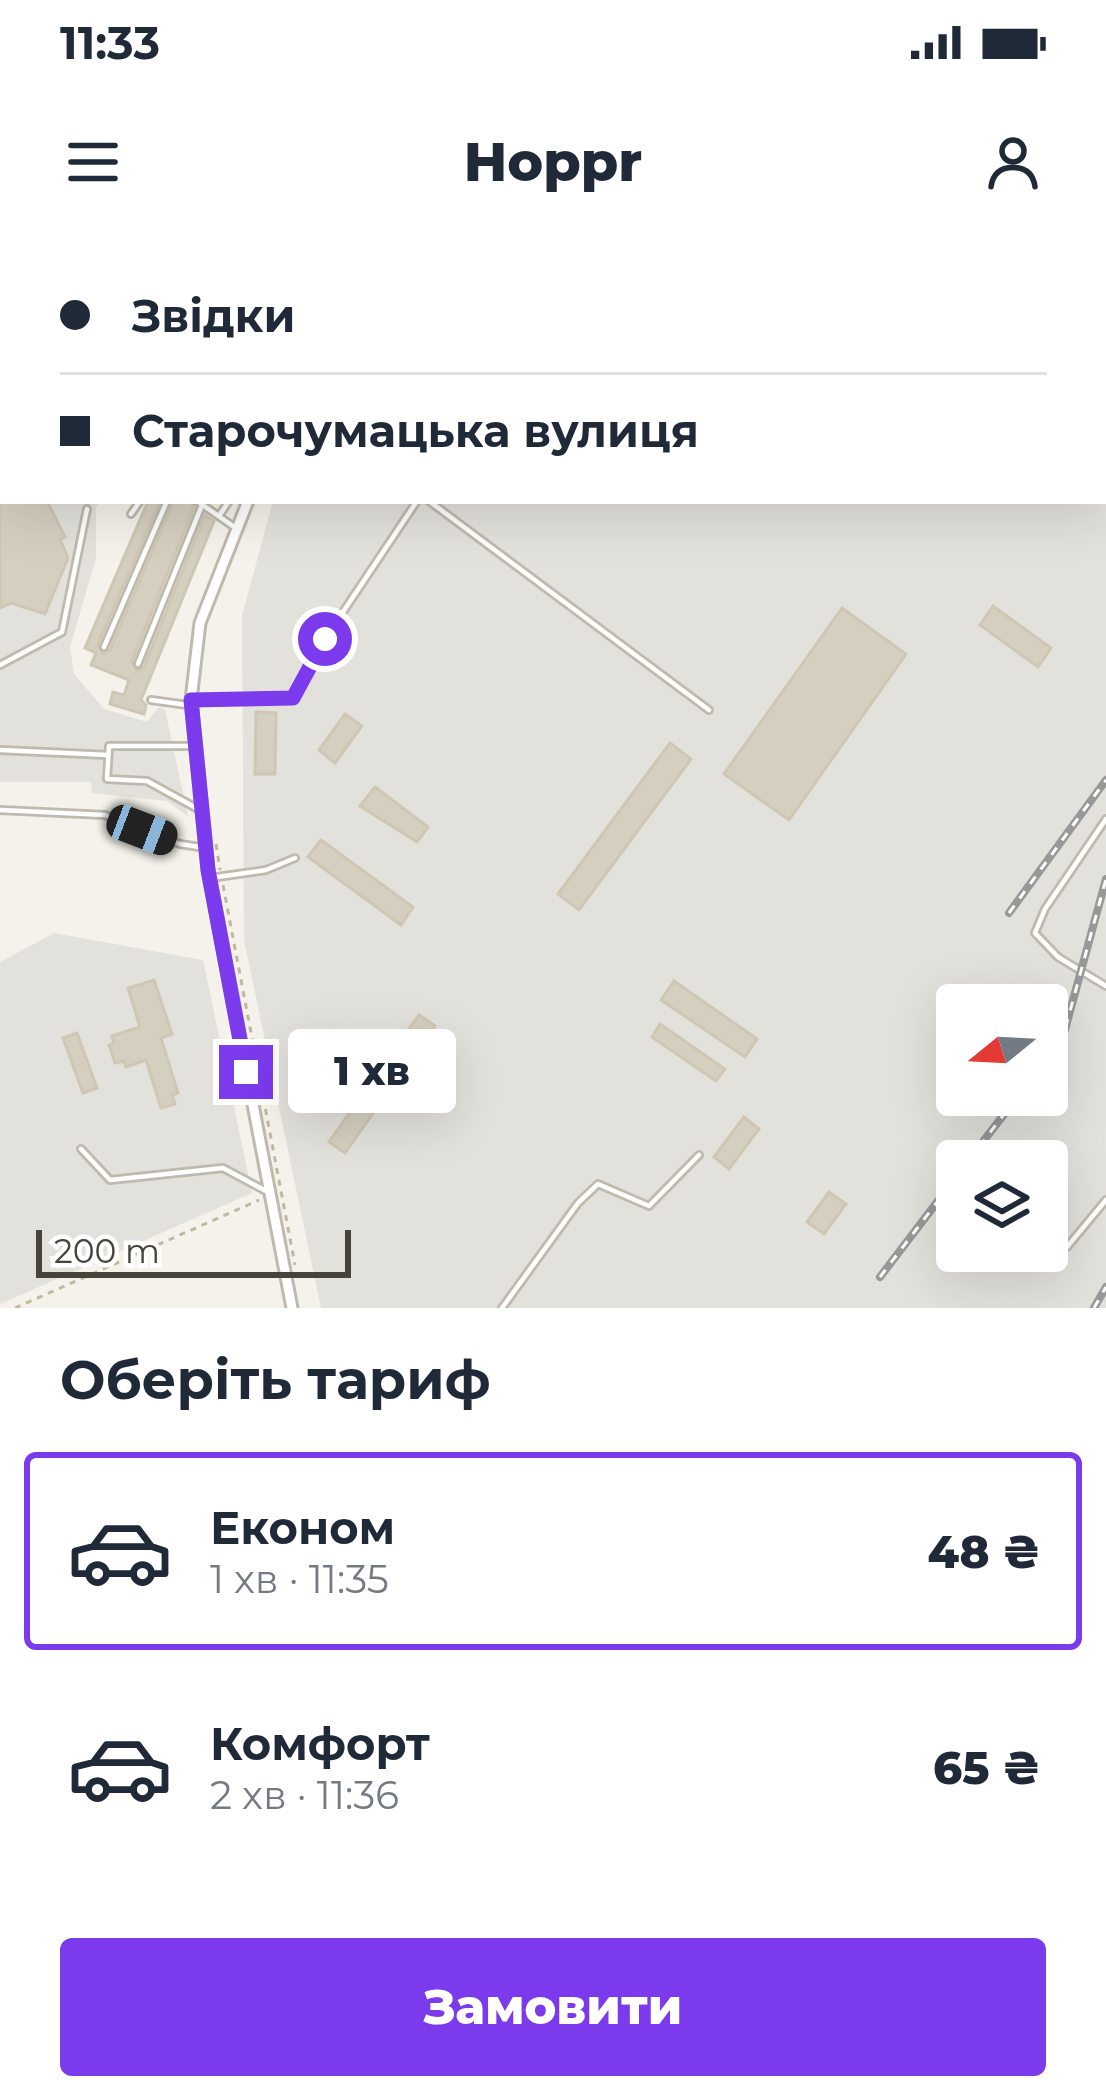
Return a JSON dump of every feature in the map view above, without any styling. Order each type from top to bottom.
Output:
[{"type":"street","points":[[247,504],[200,622],[191,702],[206,848],[216,878],[292,1308]]},
{"type":"lane","points":[[131,514],[138,504]]},
{"type":"lane","points":[[104,647],[166,504]]},
{"type":"lane","points":[[138,664],[200,504]]},
{"type":"lane","points":[[201,504],[237,529]]},
{"type":"lane","points":[[219,516],[227,504]]},
{"type":"lane","points":[[152,700],[293,698],[325,639],[415,504]]},
{"type":"lane","points":[[433,504],[709,710]]},
{"type":"lane","points":[[0,665],[62,632],[87,508]]},
{"type":"lane","points":[[194,746],[109,746],[107,779],[147,781],[200,811]]},
{"type":"lane","points":[[0,750],[108,755]]},
{"type":"lane","points":[[0,810],[105,815],[180,844],[206,848]]},
{"type":"lane","points":[[1106,819],[1045,909],[1036,933],[1058,957],[1106,986]]},
{"type":"lane","points":[[216,878],[266,870],[295,858]]},
{"type":"lane","points":[[81,1149],[110,1180],[223,1168],[272,1194]]},
{"type":"lane","points":[[502,1308],[578,1203],[598,1184],[649,1206],[699,1155]]},
{"type":"lane","points":[[1068,1246],[1106,1200]]},
{"type":"path","points":[[215,837],[216,878],[294,1263]]},
{"type":"path","points":[[15,1308],[272,1194]]},
{"type":"shaded area","points":[[0,504],[98,504],[96,558],[70,647],[74,674],[104,709],[147,722],[159,707],[165,710],[188,816],[167,801],[92,793],[91,782],[0,782]]},
{"type":"shaded area","points":[[272,504],[1106,504],[1106,1308],[321,1308],[244,940],[242,616]]},
{"type":"shaded area","points":[[54,933],[203,960],[252,1193],[0,1304],[0,962]]},
{"type":"building","points":[[0,504],[48,504],[65,537],[60,539],[68,558],[45,614],[11,603],[0,608]]},
{"type":"building","points":[[147,504],[159,504],[98,644],[102,654],[110,650],[173,504],[194,507],[132,661],[137,671],[144,667],[205,515],[214,521],[141,700],[146,705],[144,714],[110,704],[113,692],[124,695],[129,680],[91,665],[96,653],[85,648]]},
{"type":"building","points":[[993,606],[1051,648],[1038,667],[980,625]]},
{"type":"building","points":[[842,608],[906,654],[789,820],[724,774]]},
{"type":"building","points":[[256,712],[276,713],[275,774],[255,774]]},
{"type":"building","points":[[345,714],[362,726],[335,763],[319,750]]},
{"type":"building","points":[[670,743],[691,759],[579,910],[558,894]]},
{"type":"building","points":[[375,787],[428,827],[417,842],[360,806]]},
{"type":"building","points":[[321,840],[413,907],[401,925],[308,857]]},
{"type":"building","points":[[154,980],[172,1034],[161,1038],[178,1093],[172,1095],[175,1104],[161,1108],[146,1060],[126,1067],[124,1061],[115,1063],[109,1045],[114,1043],[112,1036],[140,1027],[128,988]]},
{"type":"building","points":[[674,981],[757,1039],[745,1057],[661,1000]]},
{"type":"building","points":[[419,1015],[435,1026],[423,1043],[446,1059],[433,1077],[410,1061],[345,1153],[329,1142]]},
{"type":"building","points":[[660,1024],[725,1069],[716,1081],[652,1037]]},
{"type":"building","points":[[77,1033],[97,1088],[83,1093],[63,1038]]},
{"type":"building","points":[[744,1117],[759,1129],[729,1169],[714,1157]]},
{"type":"building","points":[[829,1192],[846,1204],[824,1234],[807,1222]]},
{"type":"railway","points":[[1009,913],[1106,780]]},
{"type":"railway","points":[[1068,1019],[1106,879]]},
{"type":"railway","points":[[984,1140],[1003,1116]]},
{"type":"railway","points":[[880,1277],[936,1204]]},
{"type":"railway","points":[[1094,1308],[1106,1287]]},
{"type":"route","points":[[246,1072],[208,870],[191,700],[293,698],[325,639]]}]
